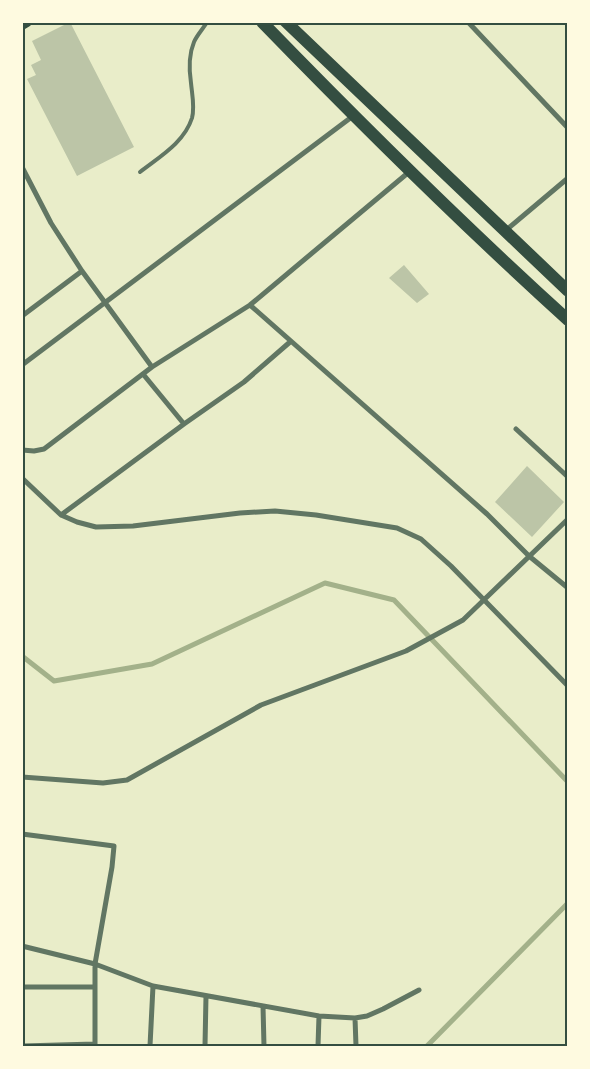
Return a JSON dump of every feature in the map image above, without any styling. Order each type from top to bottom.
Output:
[{"type":"main road","points":[[22,25],[27,22]]},
{"type":"main road","points":[[262,22],[353,116],[492,252],[568,320]]},
{"type":"main road","points":[[286,22],[568,291]]},
{"type":"street","points":[[468,22],[568,128]]},
{"type":"street","points":[[22,366],[353,116]]},
{"type":"street","points":[[22,167],[51,223],[82,271],[152,367]]},
{"type":"street","points":[[23,451],[44,449],[152,367],[250,305],[410,172]]},
{"type":"street","points":[[504,232],[568,178]]},
{"type":"street","points":[[23,316],[82,271]]},
{"type":"street","points":[[250,305],[568,588]]},
{"type":"street","points":[[61,515],[244,382],[290,342]]},
{"type":"street","points":[[143,374],[184,424]]},
{"type":"street","points":[[516,429],[568,477]]},
{"type":"street","points":[[22,478],[61,515],[77,522],[96,526],[133,526],[240,513],[275,512],[316,515],[397,528],[421,539],[485,600],[568,686]]},
{"type":"street","points":[[22,777],[103,783],[127,780],[261,705],[406,651],[463,620],[568,519]]},
{"type":"street","points":[[22,834],[114,846],[94,964],[95,1045],[22,1046]]},
{"type":"street","points":[[22,946],[94,964],[153,986],[319,1016],[355,1018],[367,1016],[419,990]]},
{"type":"street","points":[[150,1046],[153,986]]},
{"type":"street","points":[[22,988],[95,987]]},
{"type":"street","points":[[205,1046],[206,996]]},
{"type":"street","points":[[263,1006],[264,1046]]},
{"type":"street","points":[[318,1046],[319,1016]]},
{"type":"street","points":[[355,1018],[356,1046]]},
{"type":"lane","points":[[140,172],[174,146],[192,118],[193,99],[190,80],[190,58],[194,41],[207,22]]},
{"type":"building","points":[[70,22],[134,147],[77,176],[27,79],[36,75],[31,65],[41,60],[32,41]]},
{"type":"building","points":[[404,265],[429,294],[417,303],[389,278]]},
{"type":"building","points":[[527,466],[564,502],[532,537],[495,502]]},
{"type":"waterway","points":[[22,656],[54,681],[152,664],[325,583],[394,600],[568,782]]},
{"type":"waterway","points":[[427,1046],[568,903]]}]
